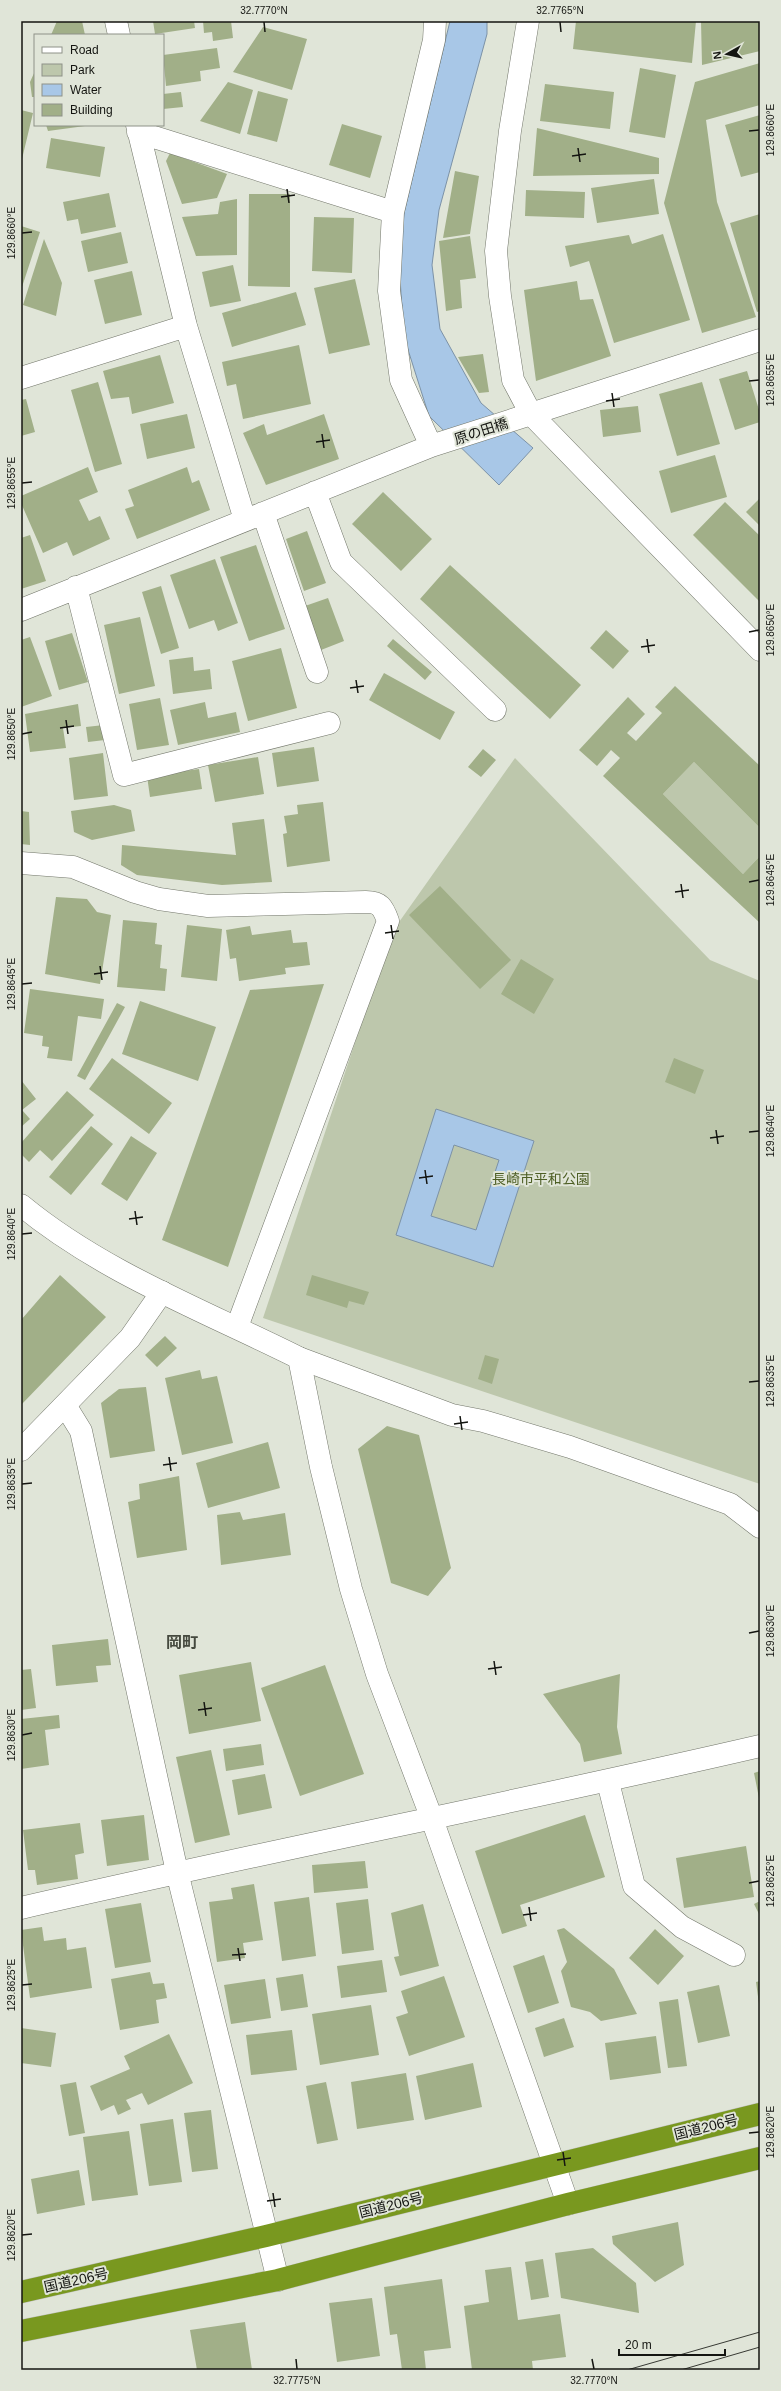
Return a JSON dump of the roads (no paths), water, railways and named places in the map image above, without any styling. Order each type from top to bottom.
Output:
[{"type":"highway","name":"国道206号","points":[[21,2292],[266,2236],[760,2114]]},
{"type":"highway","points":[[21,2331],[278,2280],[568,2204],[760,2158]]},
{"type":"street","points":[[116,21],[119,34]]},
{"type":"street","points":[[435,21],[434,40],[393,212],[389,291],[401,380],[439,444]]},
{"type":"street","points":[[528,21],[510,131],[496,251],[500,296],[513,380],[523,417],[760,650]]},
{"type":"street","points":[[138,129],[393,212]]},
{"type":"street","points":[[138,129],[186,326],[254,516],[317,672]]},
{"type":"street","points":[[21,378],[186,326]]},
{"type":"street","name":"原の田橋","points":[[21,610],[314,492],[439,444],[760,340]]},
{"type":"street","points":[[314,492],[341,562],[495,710]]},
{"type":"street","points":[[76,587],[124,775],[329,723]]},
{"type":"street","points":[[21,863],[73,867],[135,892],[160,899],[208,906],[376,902],[383,907],[388,920],[237,1327]]},
{"type":"street","points":[[21,1205],[54,1231],[104,1262],[162,1292],[299,1358],[452,1415],[483,1421],[570,1446],[730,1504],[760,1527]]},
{"type":"street","points":[[21,1450],[130,1338],[162,1292]]},
{"type":"street","points":[[299,1358],[321,1467],[351,1589],[378,1674],[432,1819],[568,2204]]},
{"type":"street","points":[[65,1405],[81,1431],[177,1872],[278,2280]]},
{"type":"street","points":[[21,1908],[177,1872],[608,1782],[760,1746]]},
{"type":"street","points":[[608,1782],[634,1886],[682,1927],[734,1955]]},
{"type":"water","points":[[450,21],[487,21],[487,34],[439,210],[432,265],[440,329],[481,403],[533,448],[499,485],[429,416],[404,337],[399,264],[404,213]]},
{"type":"water","points":[[436,1109],[534,1141],[493,1267],[396,1235]],"holes":[[[454,1145],[499,1160],[476,1230],[431,1216]]]},
{"type":"tram line","points":[[627,2370],[760,2332]]},
{"type":"tram line","points":[[681,2370],[760,2347]]},
{"type":"district","name":"岡町","points":[[182,1642]]},
{"type":"park label","name":"長崎市平和公園","points":[[541,1179]]}]
